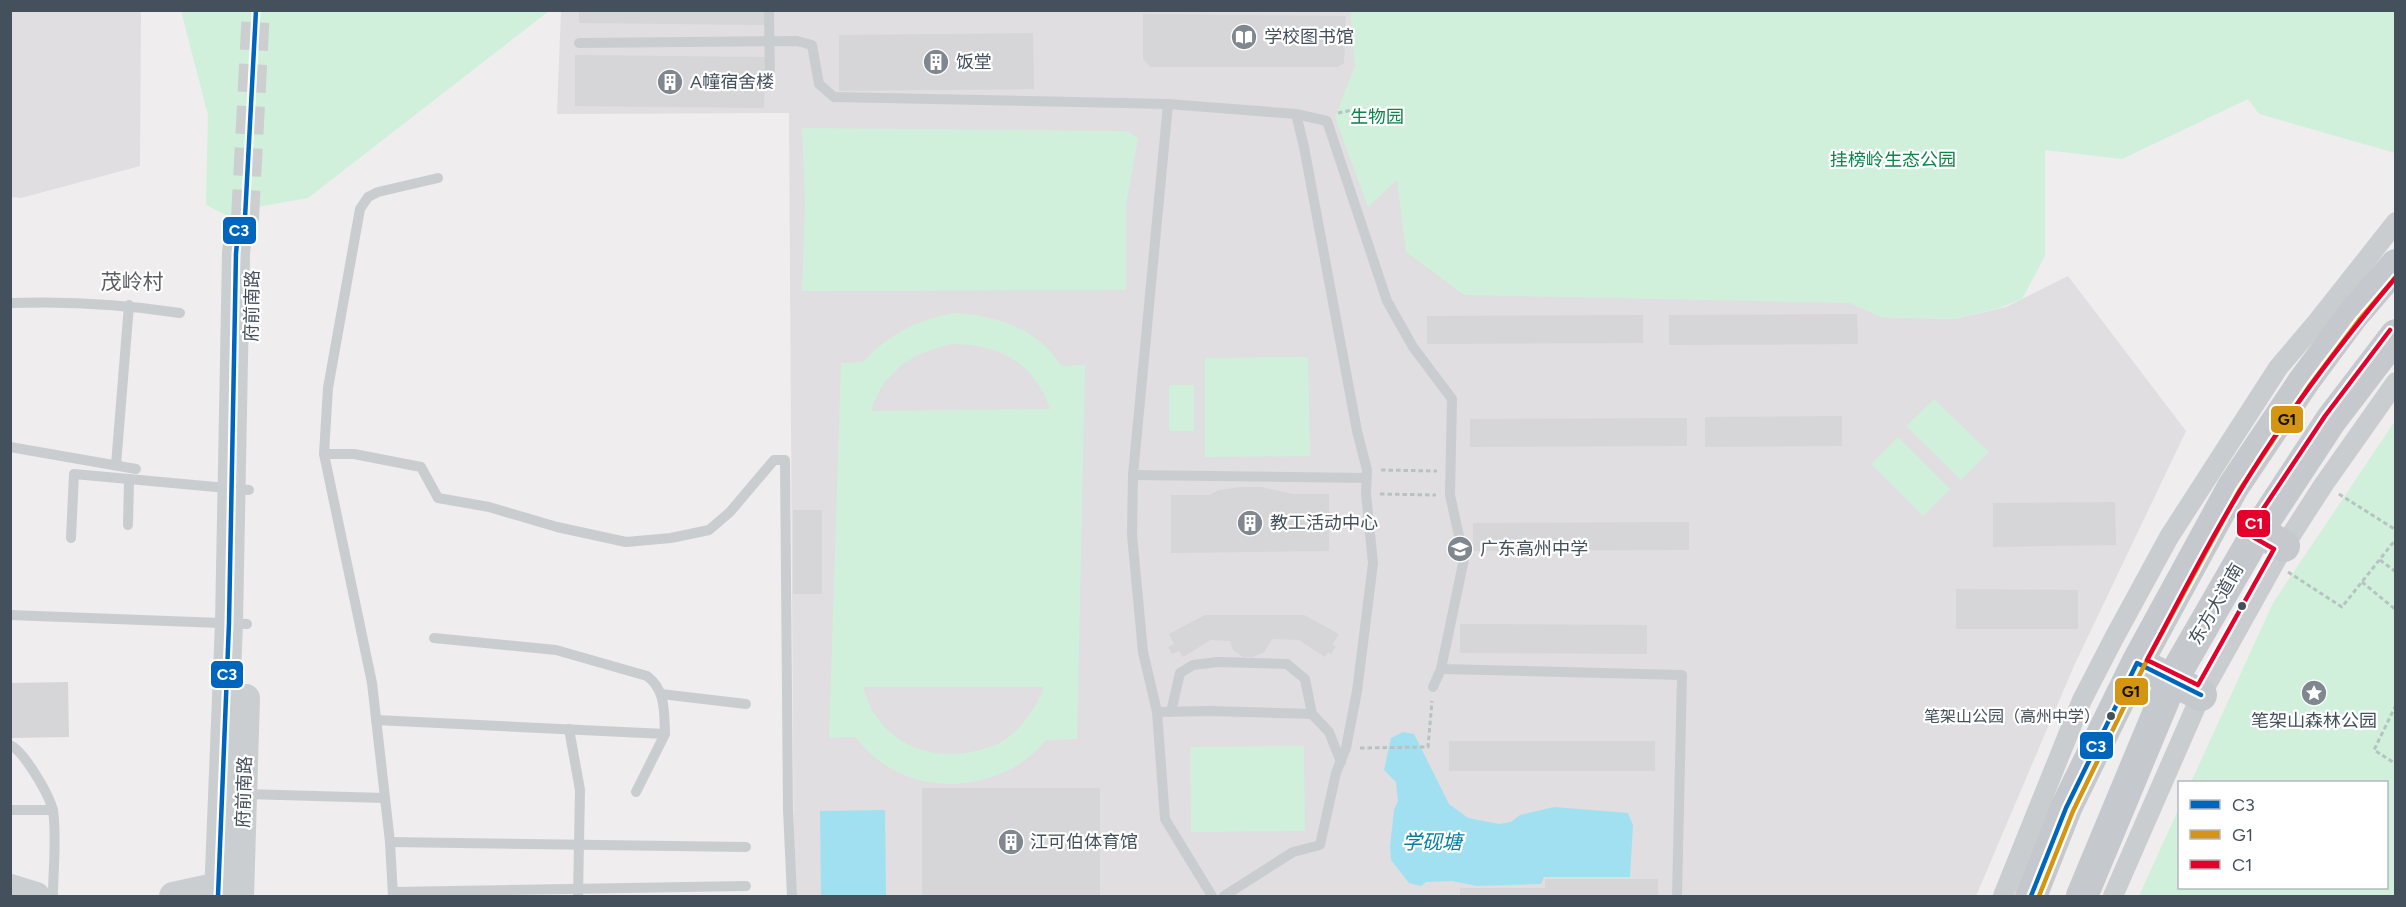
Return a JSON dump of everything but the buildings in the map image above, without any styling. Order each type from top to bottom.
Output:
[{"type":"main road","name":"府前南路","points":[[230,891],[240,490],[236,253],[238,234],[245,218],[253,255],[240,490]]},
{"type":"main road","points":[[2031,897],[2066,808],[2137,663],[2233,487],[2304,381],[2353,315],[2396,264]]},
{"type":"main road","name":"东方大道南","points":[[2082,897],[2172,680],[2271,539],[2331,420],[2396,335]]},
{"type":"main road","points":[[2137,663],[2201,695]]},
{"type":"main road","points":[[10,888],[36,897]]},
{"type":"main road","points":[[174,897],[230,891]]},
{"type":"street","points":[[2003,897],[2082,700],[2169,537],[2278,368],[2396,222]]},
{"type":"street","points":[[2113,897],[2271,539],[2324,484],[2396,382]]},
{"type":"lane","points":[[769,10],[770,80]]},
{"type":"lane","points":[[579,43],[797,41],[812,45],[819,84],[834,97],[1168,104],[1296,114],[1327,121],[1387,301],[1413,347],[1452,399],[1450,495],[1464,559],[1441,669],[1433,687]]},
{"type":"lane","points":[[1168,104],[1133,475],[1131,535],[1143,652],[1157,712],[1165,819],[1212,897]]},
{"type":"lane","points":[[1224,897],[1293,852],[1320,845],[1336,773],[1346,748],[1357,691],[1372,563],[1366,474],[1305,147],[1296,114]]},
{"type":"lane","points":[[438,178],[378,192],[368,197],[360,209],[328,388],[324,454],[372,683],[390,842],[393,894],[688,891],[746,886]]},
{"type":"lane","points":[[10,303],[60,302],[129,305],[180,313]]},
{"type":"lane","points":[[116,465],[129,305]]},
{"type":"lane","points":[[10,447],[136,469]]},
{"type":"lane","points":[[324,454],[354,454],[421,466],[438,498],[489,507],[557,527],[626,542],[671,538],[709,530],[730,512],[774,460],[785,460],[788,810],[792,897]]},
{"type":"lane","points":[[71,538],[74,474],[240,490]]},
{"type":"lane","points":[[1133,475],[1366,474]]},
{"type":"lane","points":[[128,525],[129,480]]},
{"type":"lane","points":[[10,615],[238,624]]},
{"type":"lane","points":[[434,638],[556,650],[647,676],[657,683],[661,694],[665,734],[636,792]]},
{"type":"lane","points":[[1171,712],[1180,672],[1193,665],[1287,664],[1305,679],[1312,714],[1329,732],[1341,762]]},
{"type":"lane","points":[[1441,669],[1682,675],[1677,897]]},
{"type":"lane","points":[[661,694],[746,704]]},
{"type":"lane","points":[[1157,712],[1312,714]]},
{"type":"lane","points":[[376,720],[665,734]]},
{"type":"lane","points":[[569,729],[580,790],[578,893]]},
{"type":"lane","points":[[10,745],[22,752],[53,810],[53,897]]},
{"type":"lane","points":[[234,793],[385,798]]},
{"type":"lane","points":[[10,810],[53,810]]},
{"type":"lane","points":[[390,842],[746,847]]},
{"type":"path","points":[[1366,474],[1451,472]]},
{"type":"path","points":[[2324,484],[2396,530]]},
{"type":"path","points":[[1366,494],[1450,495]]},
{"type":"path","points":[[2305,582],[2342,607],[2396,539]]},
{"type":"path","points":[[2380,560],[2396,572]]},
{"type":"path","points":[[2362,582],[2396,610]]},
{"type":"path","points":[[1346,748],[1428,747],[1433,687]]},
{"type":"path","points":[[2396,705],[2374,750],[2396,764]]},
{"type":"shaded area","points":[[10,11],[141,11],[140,166],[21,198],[11,197]]},
{"type":"shaded area","name":"广东高州中学","points":[[561,11],[1405,11],[1851,303],[1881,317],[1955,319],[2006,307],[2068,276],[2186,431],[2073,668],[1976,896],[794,896],[789,113],[557,114]]},
{"type":"green space","points":[[181,11],[549,11],[308,198],[257,207],[232,218],[206,205],[208,115]]},
{"type":"green space","name":"挂榜岭生态公园","points":[[1350,11],[2395,11],[2395,153],[2259,114],[2248,99],[2122,159],[2045,150],[2045,256],[2022,299],[1999,308],[1955,319],[1881,317],[1850,303],[1464,295],[1406,252],[1397,180],[1368,207],[1335,117],[1355,66]]},
{"type":"green space","points":[[802,128],[1126,131],[1138,138],[1126,205],[1126,290],[802,291],[805,202]]},
{"type":"green space","points":[[954,313],[965,314],[988,317],[1009,324],[1020,328],[1042,343],[1062,366],[1085,365],[1077,739],[1046,740],[1030,757],[989,778],[966,783],[943,784],[920,780],[898,772],[875,758],[855,737],[829,738],[841,363],[863,362],[893,336],[916,324]],"holes":[[[952,344],[985,348],[1013,359],[1035,379],[1050,409],[871,411],[884,384],[901,366],[924,352]],[[863,687],[1044,687],[1028,717],[1010,736],[991,746],[956,754],[925,751],[898,738],[876,716]]]},
{"type":"green space","points":[[1308,357],[1310,456],[1205,457],[1205,358]]},
{"type":"green space","points":[[1169,385],[1194,385],[1194,431],[1169,431]]},
{"type":"green space","points":[[1934,399],[1989,452],[1961,480],[1906,426]]},
{"type":"green space","name":"笔架山森林公园","points":[[2395,421],[2395,896],[2139,896],[2178,810],[2178,889],[2388,889],[2388,781],[2191,781],[2273,603]]},
{"type":"green space","points":[[1898,437],[1950,489],[1923,516],[1871,464]]},
{"type":"green space","points":[[1304,746],[1305,831],[1191,832],[1190,747]]},
{"type":"water","name":"学砚塘","points":[[1403,732],[1414,734],[1449,804],[1468,818],[1499,824],[1511,822],[1520,815],[1554,807],[1628,813],[1633,825],[1630,877],[1544,877],[1541,884],[1477,886],[1452,881],[1426,882],[1421,886],[1409,883],[1391,860],[1394,810],[1398,801],[1396,782],[1384,770],[1391,738]]},
{"type":"water","points":[[885,810],[886,896],[821,896],[820,811]]},
{"type":"tunnel","points":[[245,218],[256,10]]},
{"type":"transit line","name":"C3","points":[[218,896],[229,623],[236,253],[238,234],[245,218],[256,10]]},
{"type":"transit line","name":"G1","points":[[2039,896],[2073,811],[2144,666],[2239,491],[2310,385],[2359,320],[2396,277]]},
{"type":"transit line","name":"C1","points":[[2390,330],[2325,416],[2251,527],[2253,537],[2274,549],[2198,685],[2147,660],[2215,533],[2275,435],[2314,381],[2396,277]]},
{"type":"transit line","name":"C3","points":[[2031,896],[2066,808],[2137,663],[2201,695]]},
{"type":"place","name":"学校图书馆","points":[[1244,37]]},
{"type":"place","name":"饭堂","points":[[936,62]]},
{"type":"place","name":"A幢宿舍楼","points":[[670,82]]},
{"type":"place","name":"教工活动中心","points":[[1250,523]]},
{"type":"place","name":"广东高州中学","points":[[1460,549]]},
{"type":"place","name":"笔架山森林公园","points":[[2314,693]]},
{"type":"place","name":"笔架山公园（高州中学）","points":[[2111,716]]},
{"type":"place","name":"江可伯体育馆","points":[[1011,842]]},
{"type":"district","name":"茂岭村","points":[[132,282]]},
{"type":"park label","name":"生物园","points":[[1377,117]]}]
